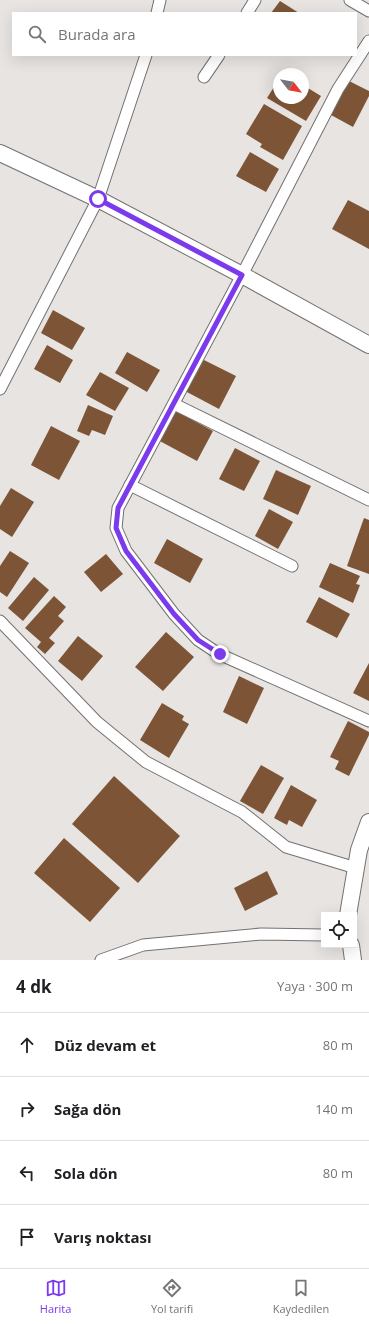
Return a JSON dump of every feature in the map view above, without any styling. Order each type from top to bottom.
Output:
[{"type":"street","points":[[157,12],[160,0]]},
{"type":"street","points":[[248,12],[255,0]]},
{"type":"street","points":[[350,0],[369,11]]},
{"type":"street","points":[[369,41],[338,89],[242,275],[118,508],[116,528],[126,551],[174,614],[198,640],[220,654],[369,721]]},
{"type":"street","points":[[0,389],[98,199],[146,56]]},
{"type":"street","points":[[204,77],[218,56]]},
{"type":"street","points":[[0,153],[98,199],[242,275],[369,345]]},
{"type":"street","points":[[174,404],[369,500]]},
{"type":"street","points":[[130,485],[292,566]]},
{"type":"street","points":[[0,622],[97,722],[146,762],[242,812],[286,847],[356,868]]},
{"type":"street","points":[[349,912],[360,850],[369,822]]},
{"type":"street","points":[[101,960],[143,945],[261,934],[321,935]]},
{"type":"street","points":[[351,948],[353,960]]},
{"type":"building","points":[[280,1],[297,12],[272,12]]},
{"type":"building","points":[[349,81],[369,91],[369,96],[353,127],[331,115]]},
{"type":"building","points":[[273,88],[273,102],[267,98]]},
{"type":"building","points":[[309,89],[321,96],[306,121],[277,104],[309,104]]},
{"type":"building","points":[[264,104],[302,126],[283,160],[260,147],[262,144],[246,134]]},
{"type":"building","points":[[250,152],[279,169],[266,192],[236,176]]},
{"type":"building","points":[[348,200],[369,211],[369,249],[332,229]]},
{"type":"building","points":[[53,310],[85,328],[72,350],[41,333]]},
{"type":"building","points":[[47,345],[73,360],[60,383],[34,369]]},
{"type":"building","points":[[127,352],[160,370],[147,392],[115,373]]},
{"type":"building","points":[[202,359],[236,376],[219,409],[185,391]]},
{"type":"building","points":[[100,372],[129,388],[115,411],[86,395]]},
{"type":"building","points":[[88,405],[113,416],[105,435],[92,430],[89,436],[77,431]]},
{"type":"building","points":[[172,409],[213,431],[197,461],[156,439]]},
{"type":"building","points":[[51,426],[80,441],[59,480],[31,465]]},
{"type":"building","points":[[235,448],[260,461],[244,491],[219,479]]},
{"type":"building","points":[[276,470],[311,486],[298,515],[263,499]]},
{"type":"building","points":[[11,488],[34,502],[12,537],[0,529],[0,506]]},
{"type":"building","points":[[269,509],[293,522],[278,549],[255,536]]},
{"type":"building","points":[[364,518],[369,520],[369,574],[347,566]]},
{"type":"building","points":[[167,539],[203,559],[190,583],[154,563]]},
{"type":"building","points":[[10,551],[29,563],[7,597],[0,592],[0,566]]},
{"type":"building","points":[[106,554],[123,574],[101,592],[84,572]]},
{"type":"building","points":[[330,563],[360,576],[356,584],[360,585],[353,603],[319,587]]},
{"type":"building","points":[[34,577],[49,590],[23,621],[8,608]]},
{"type":"building","points":[[54,596],[66,607],[58,616],[64,621],[49,638],[55,643],[45,654],[37,647],[41,642],[25,628]]},
{"type":"building","points":[[319,597],[350,614],[337,638],[306,622]]},
{"type":"building","points":[[166,632],[194,657],[163,691],[135,667]]},
{"type":"building","points":[[78,636],[103,656],[82,681],[58,661]]},
{"type":"building","points":[[369,663],[369,701],[353,693]]},
{"type":"building","points":[[239,676],[264,688],[247,724],[223,712]]},
{"type":"building","points":[[162,703],[184,716],[182,720],[189,724],[169,758],[140,740]]},
{"type":"building","points":[[348,721],[369,732],[369,735],[349,776],[335,769],[339,761],[330,757]]},
{"type":"building","points":[[261,765],[284,778],[263,814],[240,801]]},
{"type":"building","points":[[114,776],[180,836],[138,883],[72,824]]},
{"type":"building","points":[[291,785],[317,800],[302,827],[289,820],[287,825],[274,818]]},
{"type":"building","points":[[64,838],[120,888],[90,922],[34,873]]},
{"type":"building","points":[[267,871],[278,894],[245,911],[234,888]]},
{"type":"route","points":[[98,199],[242,275],[118,508],[116,528],[126,551],[174,614],[198,640],[220,654]]}]
